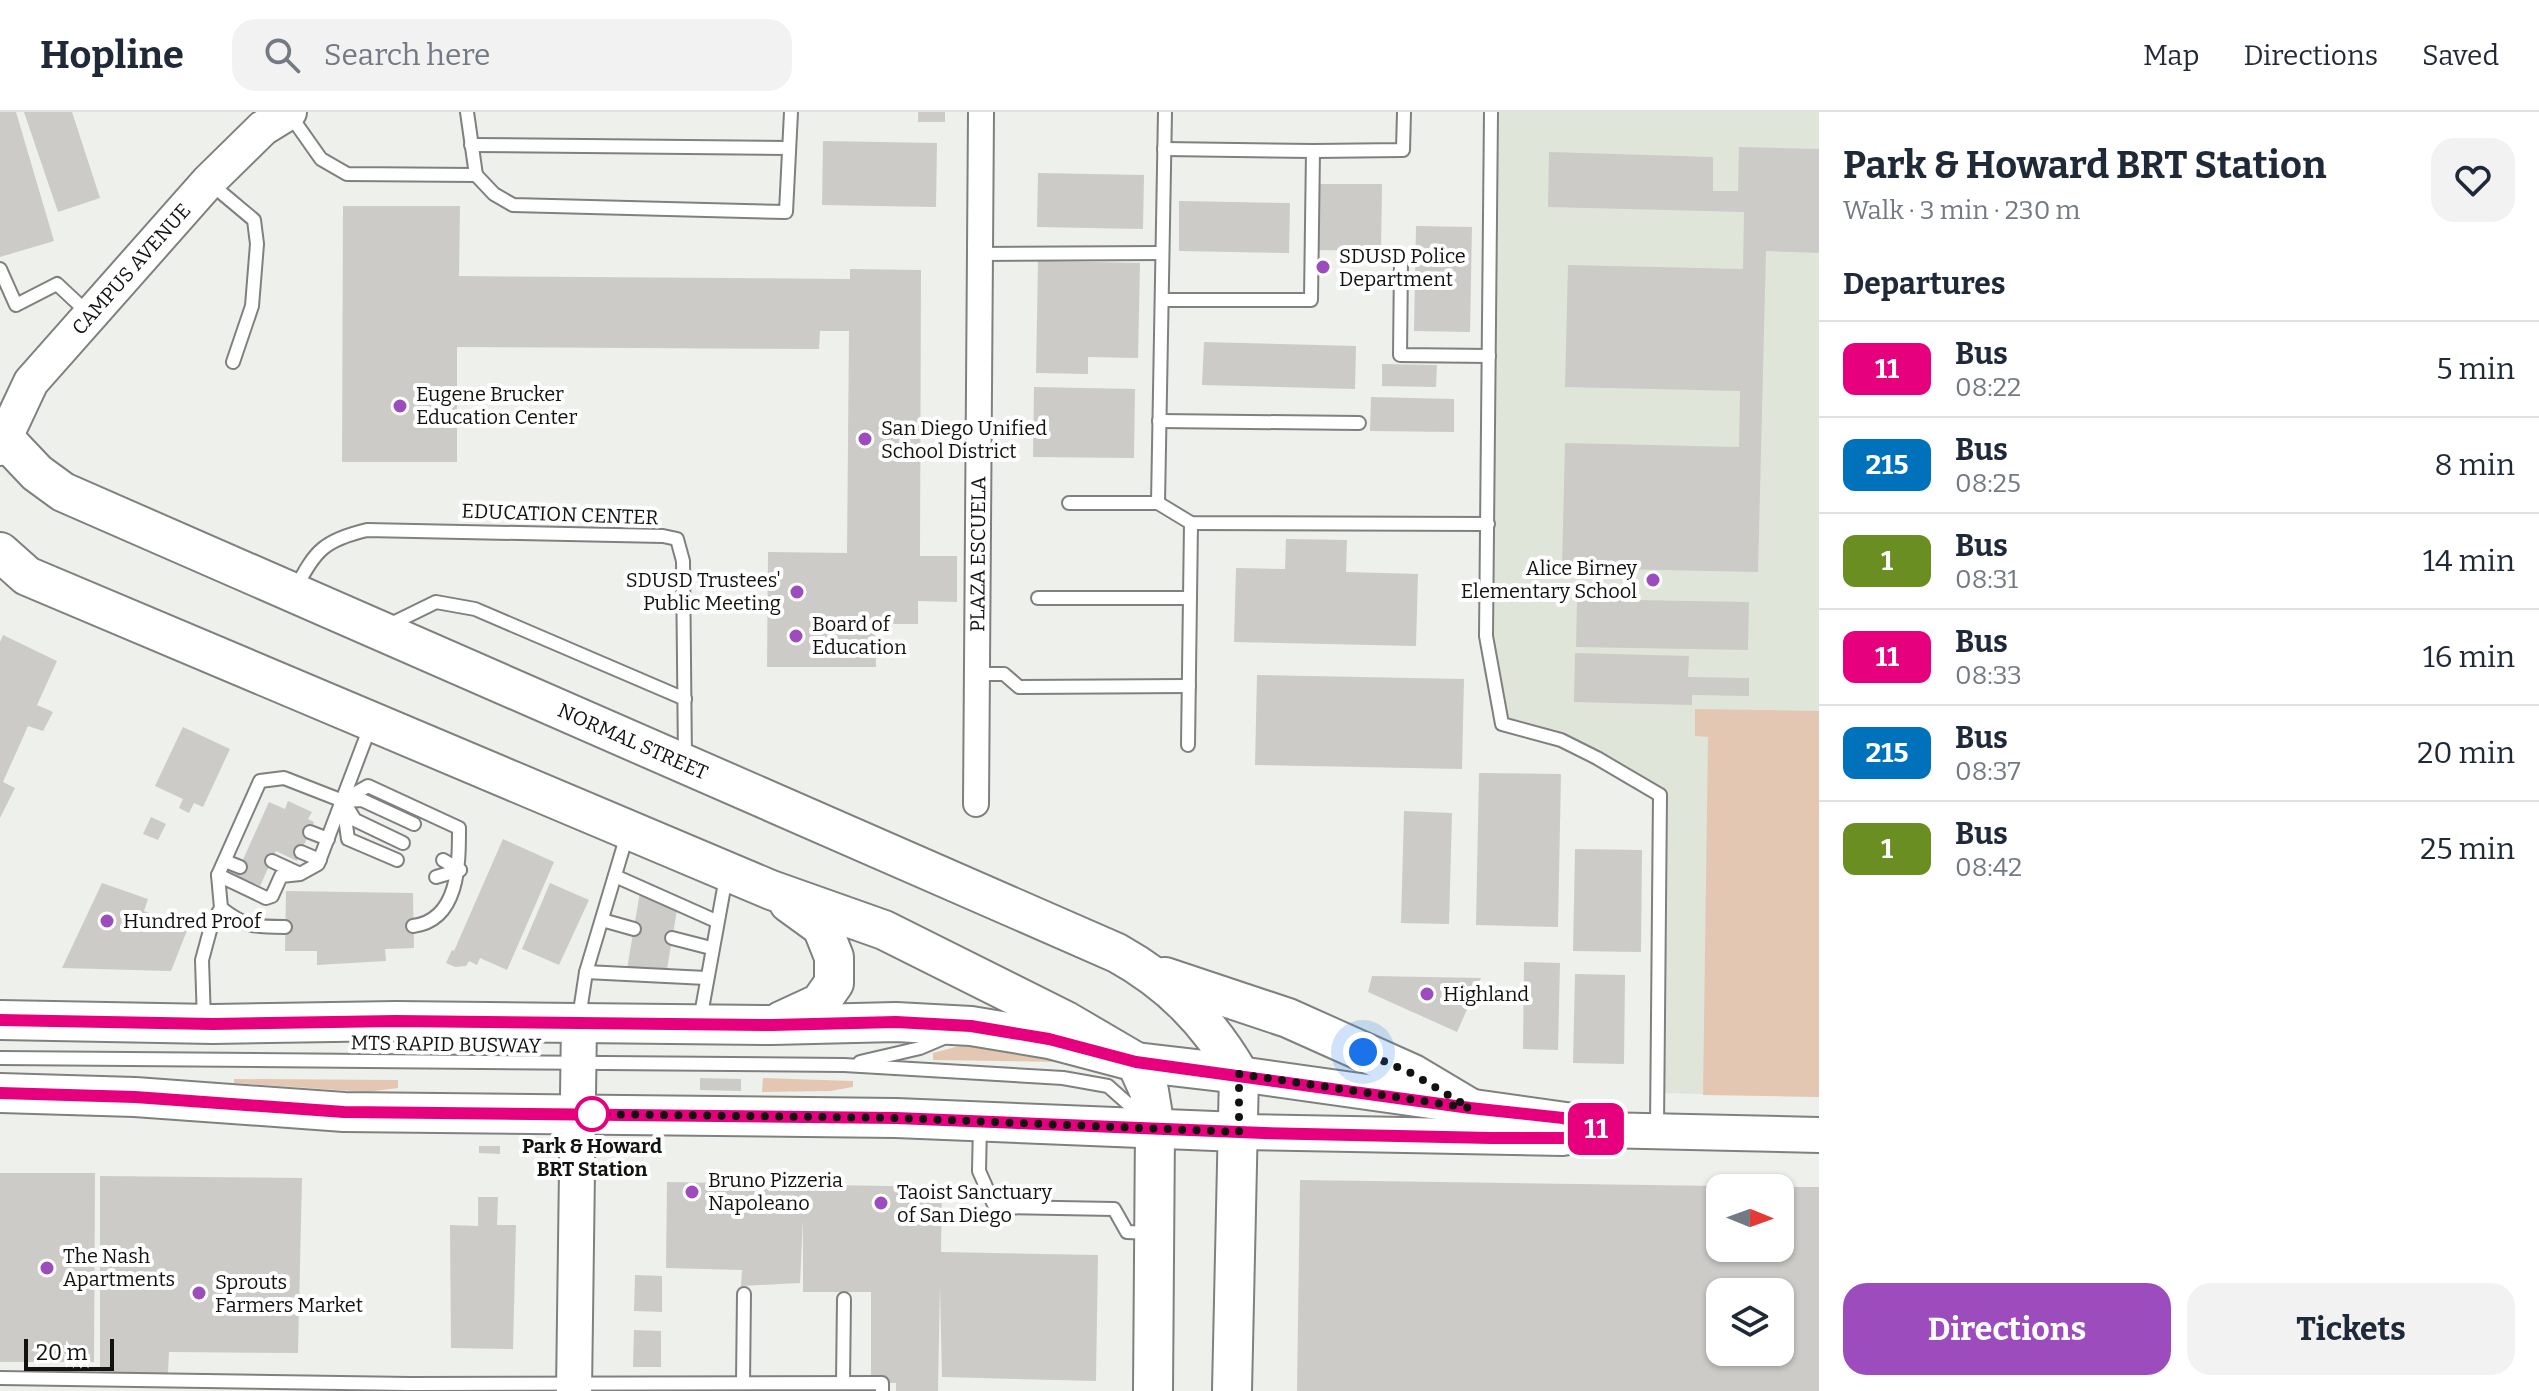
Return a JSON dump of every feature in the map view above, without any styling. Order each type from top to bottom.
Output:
[{"type":"main road","name":"CAMPUS AVENUE","points":[[1,440],[31,382],[208,182],[263,128],[288,112]]},
{"type":"main road","name":"NORMAL STREET","points":[[1,440],[63,492],[1117,953],[1152,972],[1201,1018],[1239,1074]]},
{"type":"main road","points":[[0,552],[27,576],[771,890],[884,930],[1052,1013],[1136,1062],[1149,1091],[1155,1128],[1153,1391]]},
{"type":"main road","points":[[771,890],[822,927],[834,957],[834,983],[820,1003],[772,1025]]},
{"type":"main road","points":[[1152,972],[1288,1018],[1413,1074],[1470,1108]]},
{"type":"main road","points":[[0,1020],[204,1024],[579,1022],[772,1025],[896,1022],[971,1026],[1049,1039],[1136,1062],[1563,1118],[1600,1130]]},
{"type":"main road","points":[[574,1387],[579,1022]]},
{"type":"main road","points":[[1232,1391],[1239,1074]]},
{"type":"main road","points":[[0,1093],[135,1097],[344,1112],[896,1118],[1239,1132],[1563,1138],[1600,1130],[1819,1135]]},
{"type":"street","name":"PLAZA ESCUELA","points":[[976,804],[981,112]]},
{"type":"lane","points":[[288,112],[321,159],[347,174],[476,175]]},
{"type":"lane","points":[[467,112],[476,175],[494,194],[513,205],[786,212],[791,112]]},
{"type":"lane","points":[[1158,503],[1165,112]]},
{"type":"lane","points":[[1164,149],[1403,150],[1404,112]]},
{"type":"lane","points":[[1491,112],[1486,636],[1502,724],[1561,740],[1660,795],[1657,1131]]},
{"type":"lane","points":[[471,145],[788,148]]},
{"type":"lane","points":[[1162,300],[1311,300],[1313,151]]},
{"type":"lane","points":[[208,182],[254,220],[257,244],[252,306],[233,362]]},
{"type":"lane","points":[[979,254],[1162,253]]},
{"type":"lane","points":[[1401,262],[1400,355],[1489,356]]},
{"type":"lane","points":[[0,269],[16,305],[57,284],[90,315]]},
{"type":"lane","points":[[1159,421],[1359,423]]},
{"type":"lane","points":[[1069,503],[1158,503],[1191,523],[1488,524]]},
{"type":"lane","points":[[1188,745],[1191,523]]},
{"type":"lane","name":"EDUCATION CENTER","points":[[294,593],[312,557],[342,536],[367,530],[663,536],[677,539],[683,561],[685,763]]},
{"type":"lane","points":[[1038,598],[1190,598]]},
{"type":"lane","points":[[379,629],[436,602],[465,607],[685,699]]},
{"type":"lane","points":[[977,674],[1004,674],[1019,687],[1189,686]]},
{"type":"lane","points":[[218,875],[266,898],[272,896],[281,876],[300,874],[318,864],[372,721]]},
{"type":"lane","points":[[204,1024],[202,960],[212,923],[221,908],[218,875],[260,781],[284,778],[343,801],[362,800],[414,824]]},
{"type":"lane","points":[[343,801],[368,786],[459,828],[460,870],[443,911],[435,921],[413,926]]},
{"type":"lane","points":[[343,801],[355,820],[403,843]]},
{"type":"lane","points":[[343,801],[348,839],[397,860]]},
{"type":"lane","points":[[249,806],[264,812]]},
{"type":"lane","points":[[241,826],[255,832]]},
{"type":"lane","points":[[579,1022],[586,972],[629,828]]},
{"type":"lane","points":[[310,832],[328,839]]},
{"type":"lane","points":[[450,841],[460,870]]},
{"type":"lane","points":[[232,844],[247,850]]},
{"type":"lane","points":[[301,852],[320,860]]},
{"type":"lane","points":[[443,860],[460,870]]},
{"type":"lane","points":[[225,861],[240,867]]},
{"type":"lane","points":[[272,861],[300,874]]},
{"type":"lane","points":[[436,877],[460,870]]},
{"type":"lane","points":[[699,1024],[727,870]]},
{"type":"lane","points":[[615,876],[716,921]]},
{"type":"lane","points":[[264,878],[277,885]]},
{"type":"lane","points":[[221,908],[237,921],[251,926],[285,927]]},
{"type":"lane","points":[[602,920],[634,929]]},
{"type":"lane","points":[[672,938],[711,948]]},
{"type":"lane","points":[[586,972],[706,978]]},
{"type":"lane","name":"MTS RAPID BUSWAY","points":[[844,1065],[920,1048],[971,1026]]},
{"type":"lane","name":"MTS RAPID BUSWAY","points":[[0,1058],[844,1065],[1063,1078],[1108,1086],[1155,1128]]},
{"type":"lane","points":[[980,1121],[979,1171],[995,1207],[1114,1209],[1127,1232],[1156,1233]]},
{"type":"lane","points":[[743,1383],[744,1294]]},
{"type":"lane","points":[[843,1383],[844,1299]]},
{"type":"lane","points":[[0,1378],[574,1387],[882,1383],[882,1391]]},
{"type":"shaded area","name":"Alice Birney Elementary School","points":[[1491,112],[1819,112],[1819,1097],[1658,1093],[1660,795],[1597,758],[1502,724],[1486,636]]},
{"type":"shaded area","points":[[1695,709],[1819,711],[1819,1097],[1703,1095],[1708,737],[1695,736]]},
{"type":"shaded area","points":[[959,1046],[1050,1047],[1062,1062],[933,1060],[933,1053]]},
{"type":"shaded area","points":[[763,1078],[853,1081],[853,1087],[830,1091],[762,1092]]},
{"type":"shaded area","points":[[234,1079],[398,1080],[398,1088],[367,1092],[234,1083]]},
{"type":"building","points":[[0,112],[16,112],[54,241],[0,257]]},
{"type":"building","points":[[24,112],[72,112],[100,198],[58,212]]},
{"type":"building","points":[[918,112],[945,112],[945,122],[918,122]]},
{"type":"building","points":[[823,141],[937,143],[936,207],[822,205]]},
{"type":"building","points":[[1739,147],[1819,149],[1819,253],[1766,251],[1758,572],[1562,568],[1565,443],[1739,447],[1740,391],[1565,387],[1568,265],[1743,269],[1744,212],[1548,207],[1549,152],[1713,157],[1713,191],[1738,191]]},
{"type":"building","points":[[1038,173],[1144,175],[1143,229],[1037,227]]},
{"type":"building","points":[[1313,184],[1382,184],[1381,251],[1312,250]]},
{"type":"building","points":[[1179,201],[1290,203],[1289,253],[1179,251]]},
{"type":"building","name":"Eugene Brucker Education Center","points":[[343,206],[460,206],[459,276],[850,279],[850,269],[921,270],[920,556],[957,556],[957,602],[918,601],[918,624],[875,624],[876,667],[767,667],[768,552],[847,553],[849,331],[820,331],[819,349],[457,347],[457,462],[342,462]]},
{"type":"building","points":[[1416,226],[1472,227],[1470,332],[1414,331]]},
{"type":"building","points":[[1038,261],[1140,263],[1138,358],[1088,357],[1088,374],[1036,373]]},
{"type":"building","points":[[1204,342],[1356,346],[1355,389],[1202,385]]},
{"type":"building","points":[[1382,364],[1437,365],[1436,387],[1382,386]]},
{"type":"building","points":[[1034,387],[1135,389],[1134,458],[1033,457]]},
{"type":"building","points":[[1371,397],[1454,399],[1454,432],[1370,431]]},
{"type":"building","points":[[1286,539],[1347,540],[1346,572],[1418,574],[1416,646],[1234,642],[1236,568],[1285,569]]},
{"type":"building","points":[[1577,599],[1749,602],[1748,650],[1576,647]]},
{"type":"building","points":[[3,635],[57,661],[37,705],[53,712],[43,731],[28,726],[3,782],[15,788],[0,818],[0,642]]},
{"type":"building","points":[[1575,653],[1689,656],[1688,677],[1749,678],[1749,696],[1692,695],[1692,705],[1574,702]]},
{"type":"building","points":[[1257,675],[1464,679],[1462,769],[1255,765]]},
{"type":"building","points":[[183,727],[230,749],[203,807],[194,803],[189,813],[179,808],[183,799],[155,786]]},
{"type":"building","points":[[1479,773],[1561,774],[1558,927],[1476,925]]},
{"type":"building","points":[[288,801],[312,812],[308,819],[314,822],[297,861],[276,851],[260,886],[236,875],[269,802],[285,809]]},
{"type":"building","points":[[1404,811],[1452,813],[1449,924],[1401,923]]},
{"type":"building","points":[[151,817],[166,824],[158,840],[143,834]]},
{"type":"building","points":[[503,839],[554,862],[507,970],[480,958],[477,965],[469,961],[466,966],[455,967],[446,963]]},
{"type":"building","points":[[1575,849],[1642,850],[1641,952],[1573,951]]},
{"type":"building","points":[[102,883],[148,899],[144,911],[188,928],[171,971],[62,968]]},
{"type":"building","points":[[550,883],[589,900],[559,965],[522,949]]},
{"type":"building","points":[[286,891],[413,893],[414,948],[385,949],[386,961],[317,965],[317,951],[285,951]]},
{"type":"building","points":[[640,892],[677,910],[666,975],[627,969]]},
{"type":"building","points":[[1524,962],[1560,963],[1558,1050],[1523,1049]]},
{"type":"building","points":[[1575,974],[1625,975],[1624,1064],[1573,1063]]},
{"type":"building","points":[[1372,976],[1481,978],[1457,1032],[1368,992]]},
{"type":"building","points":[[420,1033],[461,1033],[461,1045],[420,1045]]},
{"type":"building","points":[[700,1078],[741,1079],[741,1091],[700,1090]]},
{"type":"building","points":[[479,1146],[500,1146],[500,1154],[479,1153]]},
{"type":"building","name":"The Nash Apartments","points":[[0,1173],[95,1173],[94,1362],[0,1362]]},
{"type":"building","name":"Sprouts Farmers Market","points":[[100,1176],[302,1178],[298,1353],[169,1352],[168,1373],[100,1373]]},
{"type":"building","points":[[1300,1180],[1706,1186],[1706,1262],[1794,1262],[1794,1187],[1819,1187],[1819,1391],[1297,1391]]},
{"type":"building","points":[[667,1182],[942,1187],[941,1252],[1098,1255],[1096,1381],[942,1377],[940,1286],[938,1391],[896,1391],[896,1383],[882,1383],[871,1378],[871,1292],[803,1292],[803,1219],[800,1283],[741,1286],[742,1270],[666,1268]]},
{"type":"building","points":[[478,1197],[498,1197],[497,1225],[516,1225],[513,1349],[451,1348],[450,1225],[478,1226]]},
{"type":"building","points":[[635,1275],[662,1276],[662,1312],[634,1311]]},
{"type":"building","points":[[634,1330],[661,1331],[661,1367],[633,1367]]},
{"type":"bus line","name":"11","points":[[0,1020],[153,1024],[536,1021],[772,1025],[896,1022],[971,1026],[1049,1039],[1136,1062],[1563,1118],[1600,1130],[1563,1138],[1491,1138],[1264,1133],[896,1118],[344,1112],[135,1097],[0,1093]]},
{"type":"place","name":"SDUSD Police Department","points":[[1323,267]]},
{"type":"place","name":"Eugene Brucker Education Center","points":[[400,406]]},
{"type":"place","name":"San Diego Unified School District","points":[[865,439]]},
{"type":"place","name":"Alice Birney Elementary School","points":[[1653,580]]},
{"type":"place","name":"SDUSD Trustees' Public Meeting","points":[[797,592]]},
{"type":"place","name":"Board of Education","points":[[796,636]]},
{"type":"place","name":"Hundred Proof","points":[[107,921]]},
{"type":"place","name":"Highland","points":[[1427,994]]},
{"type":"place","name":"Park & Howard BRT Station","points":[[592,1114]]},
{"type":"place","name":"Bruno Pizzeria Napoleano","points":[[692,1192]]},
{"type":"place","name":"Taoist Sanctuary of San Diego","points":[[881,1203]]},
{"type":"place","name":"The Nash Apartments","points":[[47,1268]]},
{"type":"place","name":"Sprouts Farmers Market","points":[[199,1293]]},
{"type":"route","points":[[592,1114],[896,1118],[1239,1132],[1239,1074],[1470,1108],[1413,1074],[1363,1052]]}]
